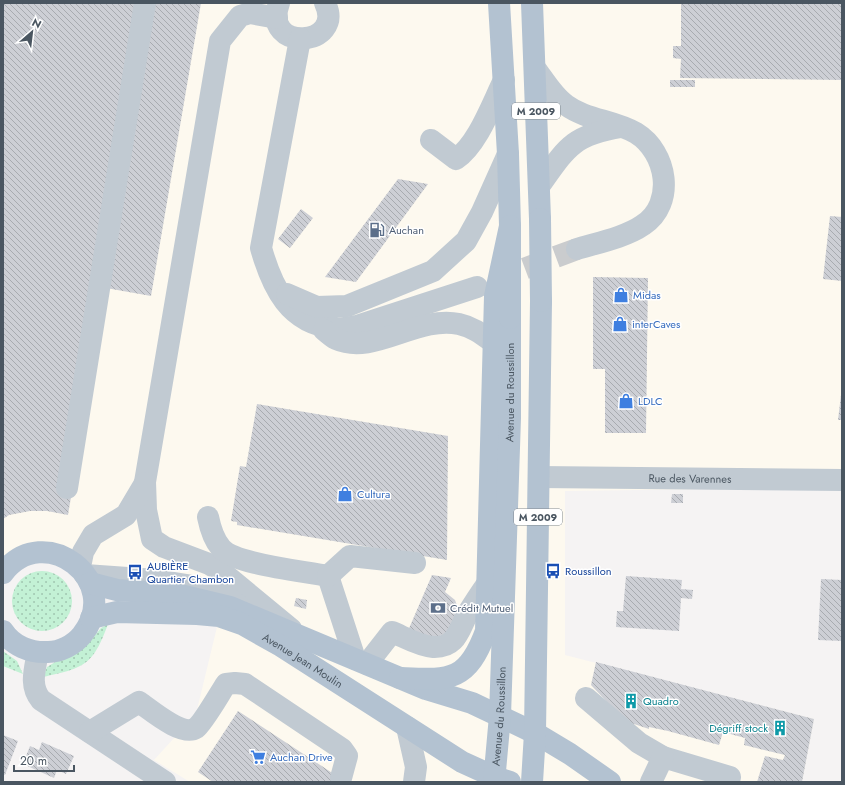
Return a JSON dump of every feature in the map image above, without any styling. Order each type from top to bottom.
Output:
[{"type":"main road","name":"Avenue du Roussillon","points":[[499,3],[508,154],[510,226],[510,418],[493,603],[500,716],[500,780]]},
{"type":"main road","name":"M 2009","points":[[532,3],[540,185],[541,301],[535,734],[532,782]]},
{"type":"main road","points":[[400,678],[441,680],[458,673],[472,661],[480,648],[493,603],[495,296],[510,226]]},
{"type":"main road","name":"Avenue Jean Moulin","points":[[7,566],[33,553],[50,553],[65,557],[85,575],[117,590],[161,592],[230,607],[298,634],[400,678],[472,703],[535,734],[570,754],[610,782]]},
{"type":"main road","points":[[3,631],[15,643],[26,649],[38,652],[60,650],[70,645],[86,629],[91,618],[93,594],[85,575]]},
{"type":"main road","name":"Avenue Jean Moulin","points":[[91,618],[117,612],[190,614],[219,616],[242,624],[281,646],[462,762],[500,780]]},
{"type":"street","points":[[67,488],[145,3]]},
{"type":"street","points":[[298,634],[257,603],[222,572],[209,564],[164,547],[152,539],[146,510],[145,482],[220,41],[240,16],[250,13],[278,10],[280,26],[292,37],[300,40],[316,35],[322,30],[328,15],[325,3]]},
{"type":"street","points":[[300,40],[261,248],[274,287],[283,301],[299,315],[317,324],[336,339],[352,343],[376,341],[416,326],[434,322],[472,328],[494,343]]},
{"type":"street","points":[[535,68],[556,96],[572,110],[580,114],[622,127],[643,138],[659,157],[664,179],[660,202],[654,214],[644,225],[578,249]]},
{"type":"street","points":[[430,140],[456,159],[465,153],[482,126],[504,80]]},
{"type":"street","points":[[540,185],[565,151],[578,140],[599,131],[622,127]]},
{"type":"street","points":[[274,287],[294,298],[318,307],[347,306],[433,271],[466,241],[482,212],[508,154]]},
{"type":"street","points":[[317,324],[336,328],[357,326],[477,286]]},
{"type":"street","name":"Rue des Varennes","points":[[539,477],[842,480]]},
{"type":"street","points":[[85,575],[83,552],[93,535],[126,515],[145,482]]},
{"type":"street","points":[[208,517],[211,531],[221,549],[238,560],[328,576]]},
{"type":"street","points":[[328,576],[350,556],[415,563]]},
{"type":"street","points":[[328,576],[361,662],[392,632],[424,646],[434,647],[443,645],[454,639],[462,630],[467,615],[493,603]]},
{"type":"street","points":[[38,652],[33,684],[35,693],[41,700],[165,782]]},
{"type":"street","points":[[90,732],[139,702],[178,728],[187,731],[196,728],[226,684],[235,682],[245,684],[342,749],[347,756],[341,778]]},
{"type":"street","points":[[586,698],[639,743],[663,757],[705,776],[730,777]]},
{"type":"street","points":[[407,727],[416,767],[414,782]]},
{"type":"street","points":[[651,782],[663,757]]},
{"type":"shaded area","points":[[3,3],[842,3],[842,487],[565,491],[565,655],[814,719],[802,782],[190,782],[154,760],[196,714],[217,627],[73,562],[3,564]]},
{"type":"green space","points":[[42,571],[59,576],[67,584],[72,601],[67,618],[59,626],[42,631],[25,626],[17,618],[12,601],[17,584],[25,576]]},
{"type":"green space","points":[[108,624],[103,638],[92,656],[86,662],[69,671],[43,677],[47,667],[91,640],[101,628]]},
{"type":"green space","points":[[3,651],[17,661],[23,674],[3,666]]},
{"type":"building","points":[[3,3],[201,3],[151,296],[106,288],[68,515],[47,511],[30,511],[9,515],[3,519]]},
{"type":"building","points":[[681,3],[842,3],[842,80],[680,78],[681,59],[673,58],[673,46],[681,46]]},
{"type":"building","points":[[670,80],[695,80],[695,87],[670,87]]},
{"type":"building","name":"Auchan","points":[[398,179],[428,184],[356,282],[325,277]]},
{"type":"building","points":[[301,209],[313,218],[290,248],[278,239]]},
{"type":"building","points":[[830,216],[842,217],[842,281],[823,279]]},
{"type":"building","name":"interCaves","points":[[593,277],[648,278],[646,433],[605,433],[605,369],[593,369]]},
{"type":"building","points":[[841,395],[842,420],[838,420]]},
{"type":"building","name":"Cultura","points":[[257,404],[448,436],[447,560],[237,525],[237,522],[231,521],[240,466],[246,467]]},
{"type":"building","points":[[672,494],[683,494],[683,503],[671,503]]},
{"type":"building","name":"Crédit Mutuel","points":[[432,575],[451,578],[445,592],[455,600],[459,611],[455,628],[436,638],[407,633]]},
{"type":"building","points":[[626,576],[682,580],[681,589],[693,590],[692,599],[681,598],[679,631],[616,627],[617,611],[623,611]]},
{"type":"building","points":[[821,579],[842,580],[842,641],[818,640]]},
{"type":"building","points":[[296,598],[307,600],[306,609],[294,606]]},
{"type":"building","points":[[596,662],[814,719],[802,782],[757,782],[765,756],[783,760],[785,755],[744,745],[745,738],[723,732],[719,745],[668,731],[649,727],[649,729],[625,721],[591,685]]},
{"type":"building","name":"Auchan Drive","points":[[238,711],[346,782],[213,782],[198,772]]},
{"type":"building","points":[[3,735],[18,741],[5,775],[3,774]]},
{"type":"building","points":[[42,742],[74,756],[66,774],[57,770],[54,778],[23,764],[30,746],[39,750]]},
{"type":"tunnel","points":[[494,280],[577,249]]},
{"type":"place","name":"Auchan","points":[[377,230]]},
{"type":"place","name":"Midas","points":[[621,295]]},
{"type":"place","name":"interCaves","points":[[620,324]]},
{"type":"place","name":"LDLC","points":[[626,401]]},
{"type":"place","name":"Cultura","points":[[345,494]]},
{"type":"place","name":"Roussillon","points":[[553,571]]},
{"type":"place","name":"AUBIÈRE Quartier Chambon","points":[[135,572]]},
{"type":"place","name":"Crédit Mutuel","points":[[438,608]]},
{"type":"place","name":"Quadro","points":[[631,701]]},
{"type":"place","name":"Dégriff stock","points":[[780,728]]},
{"type":"place","name":"Auchan Drive","points":[[258,757]]}]
